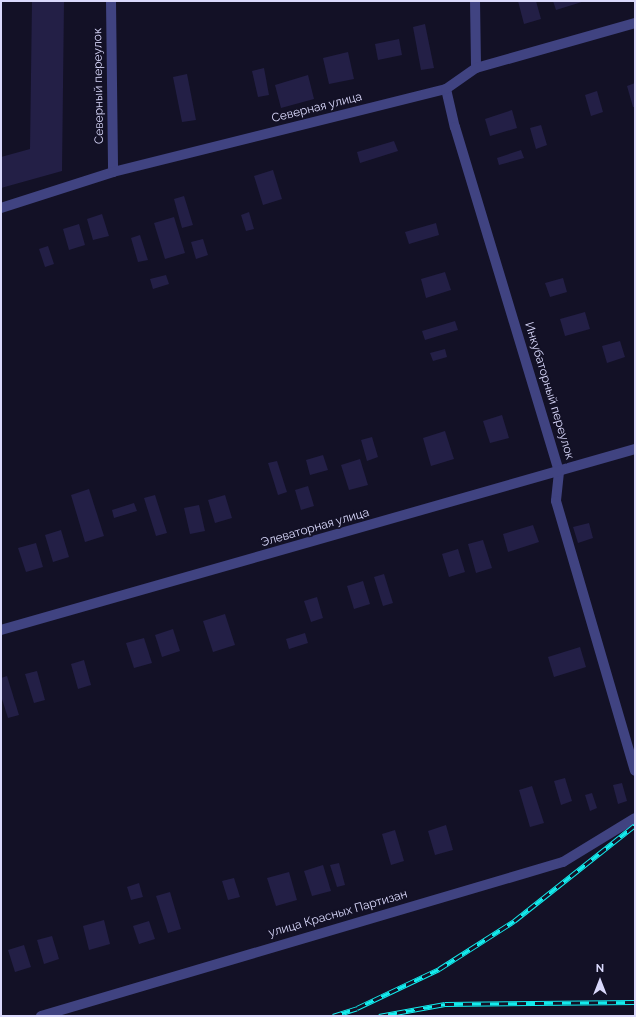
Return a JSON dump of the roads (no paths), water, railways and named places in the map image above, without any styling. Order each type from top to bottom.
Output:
[{"type":"street","name":"Северный переулок","points":[[111,1],[113,172]]},
{"type":"street","points":[[475,1],[476,68]]},
{"type":"street","name":"Северная улица","points":[[1,208],[113,172],[446,90],[476,68],[635,23]]},
{"type":"street","name":"Инкубаторный переулок","points":[[446,90],[457,134],[560,472],[556,501],[635,771]]},
{"type":"street","name":"Элеваторная улица","points":[[1,630],[560,472],[635,449]]},
{"type":"street","name":"улица Красных Партизан","points":[[41,1016],[563,862],[635,818]]},
{"type":"railway","points":[[333,1016],[357,1008],[439,969],[514,921],[635,825]]},
{"type":"railway","points":[[379,1016],[445,1004],[635,1002]]}]
